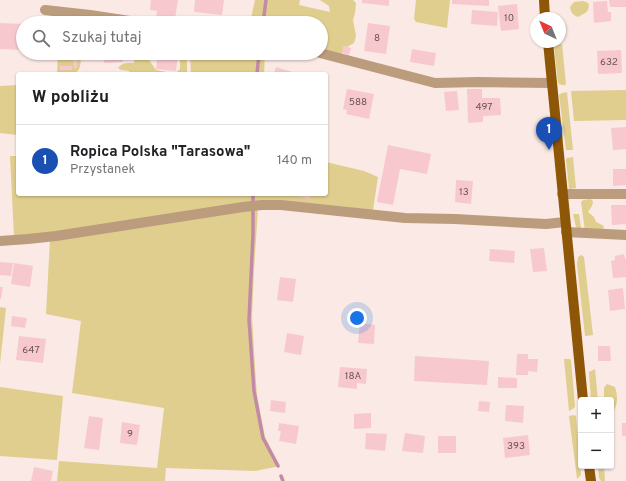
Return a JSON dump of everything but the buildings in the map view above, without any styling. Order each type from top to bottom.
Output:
[{"type":"main road","points":[[544,0],[545,12]]},
{"type":"main road","points":[[549,48],[583,397]]},
{"type":"main road","points":[[589,469],[591,481]]},
{"type":"street","points":[[45,10],[97,16]]},
{"type":"street","points":[[328,55],[435,83],[552,83]]},
{"type":"street","points":[[562,194],[626,194]]},
{"type":"street","points":[[0,241],[28,240],[262,205],[281,205],[405,218],[455,218],[546,224],[626,235]]},
{"type":"shaded area","points":[[255,0],[300,0],[299,5],[330,12],[329,6],[320,0],[353,0],[356,3],[353,20],[356,36],[354,43],[347,47],[344,46],[341,57],[328,54],[328,16],[252,16]]},
{"type":"shaded area","points":[[416,0],[450,0],[447,28],[416,22],[414,19]]},
{"type":"shaded area","points":[[583,1],[589,4],[586,12],[578,17],[572,14],[570,7],[574,2]]},
{"type":"shaded area","points":[[554,48],[562,48],[566,84],[561,85],[558,83]]},
{"type":"shaded area","points":[[58,60],[81,60],[79,70],[76,72],[57,72]]},
{"type":"shaded area","points":[[134,60],[149,60],[156,70],[166,72],[129,72],[118,68],[123,64],[134,63]]},
{"type":"shaded area","points":[[186,60],[187,72],[177,72],[180,69],[180,61]]},
{"type":"shaded area","points":[[190,60],[265,60],[264,72],[191,72]]},
{"type":"shaded area","points":[[16,85],[16,135],[0,133],[0,86]]},
{"type":"shaded area","points":[[626,90],[626,120],[574,121],[571,91]]},
{"type":"shaded area","points":[[567,92],[573,150],[566,150],[559,95]]},
{"type":"shaded area","points":[[10,156],[16,156],[16,196],[328,196],[328,162],[364,171],[378,177],[373,210],[298,202],[14,237]]},
{"type":"shaded area","points":[[573,157],[576,188],[569,189],[566,160],[567,158]]},
{"type":"shaded area","points":[[590,199],[593,202],[588,212],[594,217],[596,222],[604,226],[603,230],[585,231],[581,202],[583,200]]},
{"type":"shaded area","points":[[258,209],[252,316],[257,395],[265,437],[280,466],[255,471],[166,468],[165,481],[57,481],[59,461],[157,468],[164,408],[72,393],[81,321],[46,314],[50,240]]},
{"type":"shaded area","points":[[573,214],[579,214],[581,228],[578,229],[576,227]]},
{"type":"shaded area","points":[[581,255],[584,257],[593,335],[585,336],[577,264],[578,257]]},
{"type":"shaded area","points":[[0,307],[6,308],[0,364]]},
{"type":"shaded area","points":[[564,359],[571,360],[575,406],[569,411]]},
{"type":"shaded area","points":[[595,369],[598,397],[591,397],[589,372]]},
{"type":"shaded area","points":[[607,384],[615,387],[617,399],[614,410],[614,397],[604,397],[604,388]]},
{"type":"shaded area","points":[[0,387],[63,396],[57,460],[0,456]]},
{"type":"shaded area","points":[[569,416],[576,416],[578,469],[580,469],[581,475],[577,479]]},
{"type":"shaded area","points":[[598,469],[604,469],[605,481],[601,481],[599,478]]},
{"type":"waterway","points":[[264,16],[266,0]]},
{"type":"waterway","points":[[257,72],[258,60]]},
{"type":"waterway","points":[[253,196],[253,234],[249,320],[254,391],[263,438],[278,466]]},
{"type":"waterway","points":[[281,476],[283,481]]},
{"type":"place","name":"Ropica Polska \"Tarasowa\"","points":[[549,150]]}]
